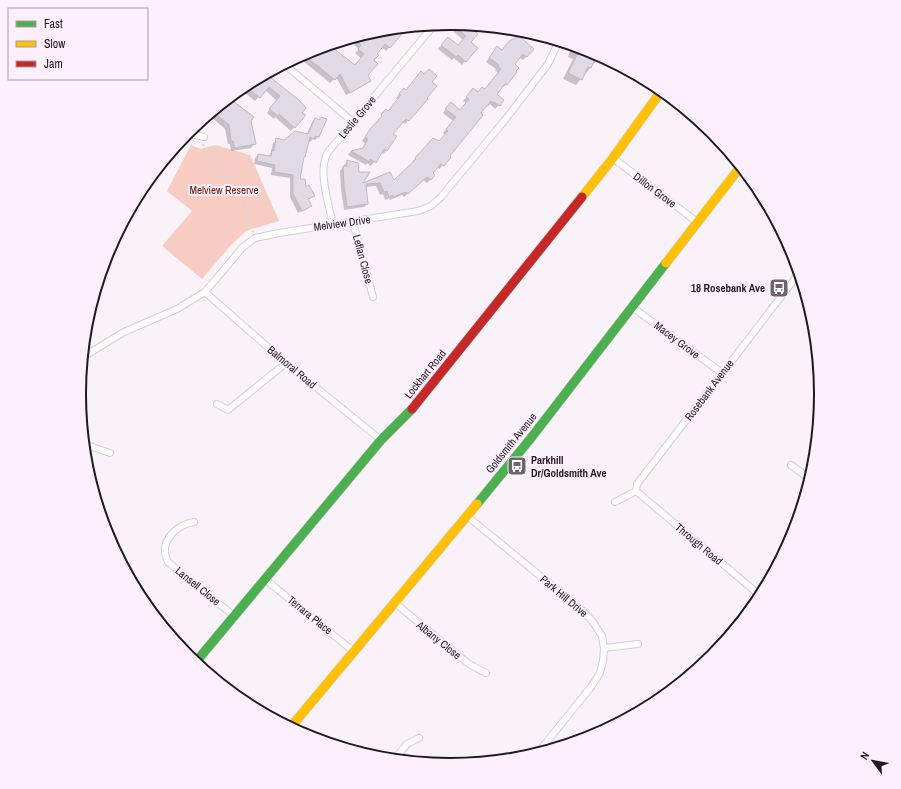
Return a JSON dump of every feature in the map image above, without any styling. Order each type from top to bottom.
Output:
[{"type":"street","name":"Leslie Grove","points":[[333,225],[325,185],[323,166],[324,158],[429,31]]},
{"type":"street","name":"Melview Drive","points":[[88,354],[124,332],[177,309],[205,292],[243,247],[255,238],[418,211],[430,206],[441,197],[505,120],[548,64],[557,46]]},
{"type":"street","points":[[289,68],[353,122]]},
{"type":"street","name":"Lockhart Road","points":[[199,658],[266,580],[381,440],[418,403],[613,158],[658,95]]},
{"type":"street","points":[[195,135],[204,137]]},
{"type":"street","name":"Dillon Grove","points":[[613,158],[697,222]]},
{"type":"street","name":"Goldsmith Avenue","points":[[294,723],[536,432],[738,170]]},
{"type":"street","name":"Leflan Close","points":[[353,222],[373,297]]},
{"type":"street","name":"Rosebank Avenue","points":[[636,491],[637,484],[796,277]]},
{"type":"street","name":"Balmoral Road","points":[[205,292],[286,363],[381,440]]},
{"type":"street","name":"Macey Grove","points":[[632,307],[722,374]]},
{"type":"street","points":[[217,404],[228,410],[286,363]]},
{"type":"street","points":[[90,446],[110,453]]},
{"type":"street","points":[[791,465],[806,476]]},
{"type":"street","points":[[615,502],[636,491]]},
{"type":"street","name":"Through Road","points":[[636,491],[757,592]]},
{"type":"street","name":"Park Hill Drive","points":[[467,516],[583,611],[593,622],[602,636],[604,661],[600,673],[591,687],[542,748]]},
{"type":"street","name":"Lansell Close","points":[[194,522],[186,523],[176,530],[165,545],[165,554],[168,562],[234,616]]},
{"type":"street","name":"Terrara Place","points":[[266,580],[353,651]]},
{"type":"street","name":"Albany Close","points":[[395,603],[469,664],[486,673]]},
{"type":"street","points":[[604,648],[638,644]]},
{"type":"street","points":[[398,755],[407,744],[419,738]]},
{"type":"path","points":[[204,137],[202,145],[212,152],[242,198],[255,238]]},
{"type":"green space","name":"Melview Reserve","points":[[191,145],[201,149],[216,145],[250,155],[279,221],[246,231],[231,245],[202,279],[162,246],[192,211],[167,191]]},
{"type":"building","points":[[459,30],[474,31],[478,34],[471,42],[478,48],[466,62],[458,55],[456,57],[441,45],[448,37],[458,45],[466,36]]},
{"type":"building","points":[[403,33],[390,48],[385,44],[377,54],[379,55],[374,60],[378,64],[368,75],[371,81],[350,93],[340,74],[335,80],[309,59],[334,49],[355,65],[364,54],[358,49],[361,45],[357,42]]},
{"type":"building","points":[[520,37],[534,49],[527,57],[523,54],[515,64],[519,68],[516,71],[517,72],[507,85],[506,83],[497,94],[504,100],[500,106],[491,101],[481,113],[483,115],[450,156],[451,157],[444,166],[441,164],[433,173],[435,175],[431,180],[427,177],[408,194],[406,192],[393,197],[393,195],[389,197],[387,191],[384,192],[380,183],[366,184],[368,204],[347,207],[343,166],[347,166],[347,160],[358,163],[359,172],[370,172],[363,183],[390,172],[394,180],[416,159],[415,158],[433,138],[439,141],[448,131],[446,129],[456,117],[445,109],[451,102],[460,110],[469,99],[466,97],[473,88],[478,92],[482,87],[485,89],[501,69],[498,66],[499,65],[489,58],[497,46],[502,50],[509,41]]},
{"type":"building","points":[[578,53],[595,60],[591,68],[588,67],[582,80],[568,73]]},
{"type":"building","points":[[429,69],[437,76],[432,82],[437,86],[409,121],[406,119],[393,134],[397,136],[387,151],[384,149],[376,163],[370,159],[370,162],[351,151],[363,148],[368,139],[365,137],[386,109],[388,111],[401,95],[399,94],[404,88],[406,90],[421,71],[424,74]]},
{"type":"building","points":[[271,78],[299,100],[306,108],[302,113],[306,115],[295,128],[279,114],[278,116],[269,109],[280,96],[269,87],[260,98],[250,90]]},
{"type":"building","points":[[234,102],[254,117],[251,121],[256,144],[235,148],[233,141],[231,141],[229,125],[217,115]]},
{"type":"building","points":[[321,117],[327,119],[319,137],[315,136],[314,139],[310,137],[304,157],[300,179],[305,179],[306,187],[309,185],[315,196],[308,199],[312,206],[302,211],[293,194],[293,175],[274,172],[275,165],[257,161],[258,154],[271,156],[272,150],[274,151],[276,138],[284,140],[295,131],[308,134],[315,118],[319,120]]},
{"type":"traffic: fast","points":[[477,504],[531,438],[666,263]]},
{"type":"traffic: fast","points":[[199,658],[381,440],[412,409]]},
{"type":"traffic: slow","points":[[582,197],[613,158],[658,95]]},
{"type":"traffic: slow","points":[[666,263],[738,170]]},
{"type":"traffic: slow","points":[[294,723],[477,504]]},
{"type":"traffic: jam","points":[[412,409],[582,197]]},
{"type":"place","name":"18 Rosebank Ave","points":[[779,288]]},
{"type":"place","name":"Parkhill Dr/Goldsmith Ave","points":[[517,466]]}]
